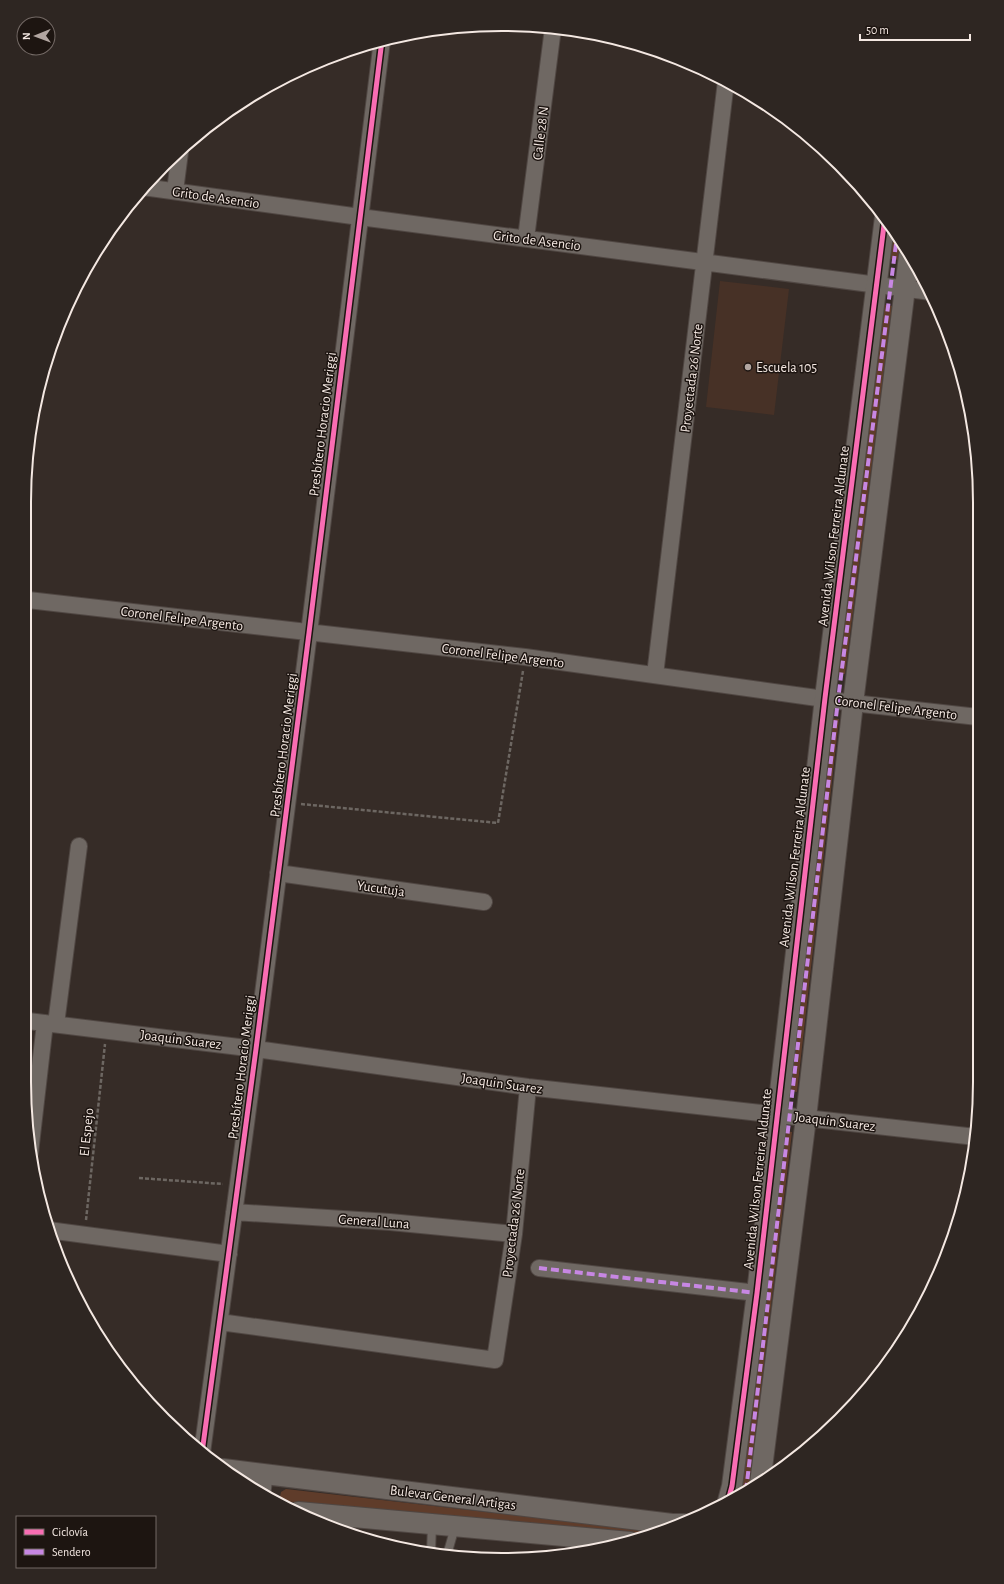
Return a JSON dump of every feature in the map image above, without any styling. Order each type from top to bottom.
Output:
[{"type":"street","name":"Calle 28 N","points":[[526,238],[552,34]]},
{"type":"street","name":"Presbítero Horacio Meriggi","points":[[203,1446],[256,1049],[309,633],[381,47]]},
{"type":"street","name":"Proyectada 26 Norte","points":[[655,675],[725,88]]},
{"type":"street","points":[[175,191],[179,159]]},
{"type":"street","name":"Grito de Asencio","points":[[151,188],[360,218],[526,238],[922,291]]},
{"type":"street","name":"Avenida Wilson Ferreira Aldunate","points":[[730,1494],[732,1486],[757,1293],[825,698],[884,226]]},
{"type":"street","points":[[761,1476],[806,1118],[853,702],[908,263]]},
{"type":"street","name":"Coronel Felipe Argento","points":[[31,600],[525,657],[853,702],[973,716]]},
{"type":"street","points":[[34,1129],[80,846]]},
{"type":"street","name":"Yucutuja","points":[[278,873],[484,902]]},
{"type":"street","name":"Joaquin Suarez","points":[[31,1021],[256,1049],[528,1086],[970,1136]]},
{"type":"street","name":"Proyectada 26 Norte","points":[[220,1322],[495,1360],[514,1234],[528,1086]]},
{"type":"street","name":"General Luna","points":[[234,1212],[390,1222],[514,1234]]},
{"type":"street","points":[[55,1231],[229,1254]]},
{"type":"street","points":[[539,1268],[757,1293]]},
{"type":"street","name":"Bulevar General Artigas","points":[[235,1470],[666,1523]]},
{"type":"street","points":[[263,1488],[266,1474]]},
{"type":"street","name":"Bulevar General Artigas","points":[[314,1513],[610,1540]]},
{"type":"lane","points":[[431,1547],[432,1524]]},
{"type":"lane","points":[[448,1550],[455,1526]]},
{"type":"path","points":[[287,803],[498,823],[525,657]]},
{"type":"path","points":[[139,1178],[238,1185]]},
{"type":"shaded area","points":[[890,235],[900,249],[898,260],[887,259]]},
{"type":"shaded area","points":[[720,281],[789,289],[774,415],[706,407]]},
{"type":"shaded area","points":[[881,304],[892,306],[845,674],[834,673]]},
{"type":"shaded area","points":[[829,718],[839,719],[797,1092],[787,1091]]},
{"type":"shaded area","points":[[783,1131],[792,1132],[750,1483],[742,1487],[739,1487]]},
{"type":"shaded area","points":[[286,1489],[646,1530],[636,1533],[289,1502],[280,1497],[281,1492]]},
{"type":"marked path","points":[[747,1485],[838,700],[896,243]]},
{"type":"marked path","points":[[539,1268],[757,1293]]},
{"type":"cycle path","points":[[203,1446],[256,1049],[309,633],[381,47]]},
{"type":"cycle path","points":[[730,1494],[757,1293],[825,698],[884,226]]},
{"type":"place","name":"Escuela 105","points":[[748,367]]}]
